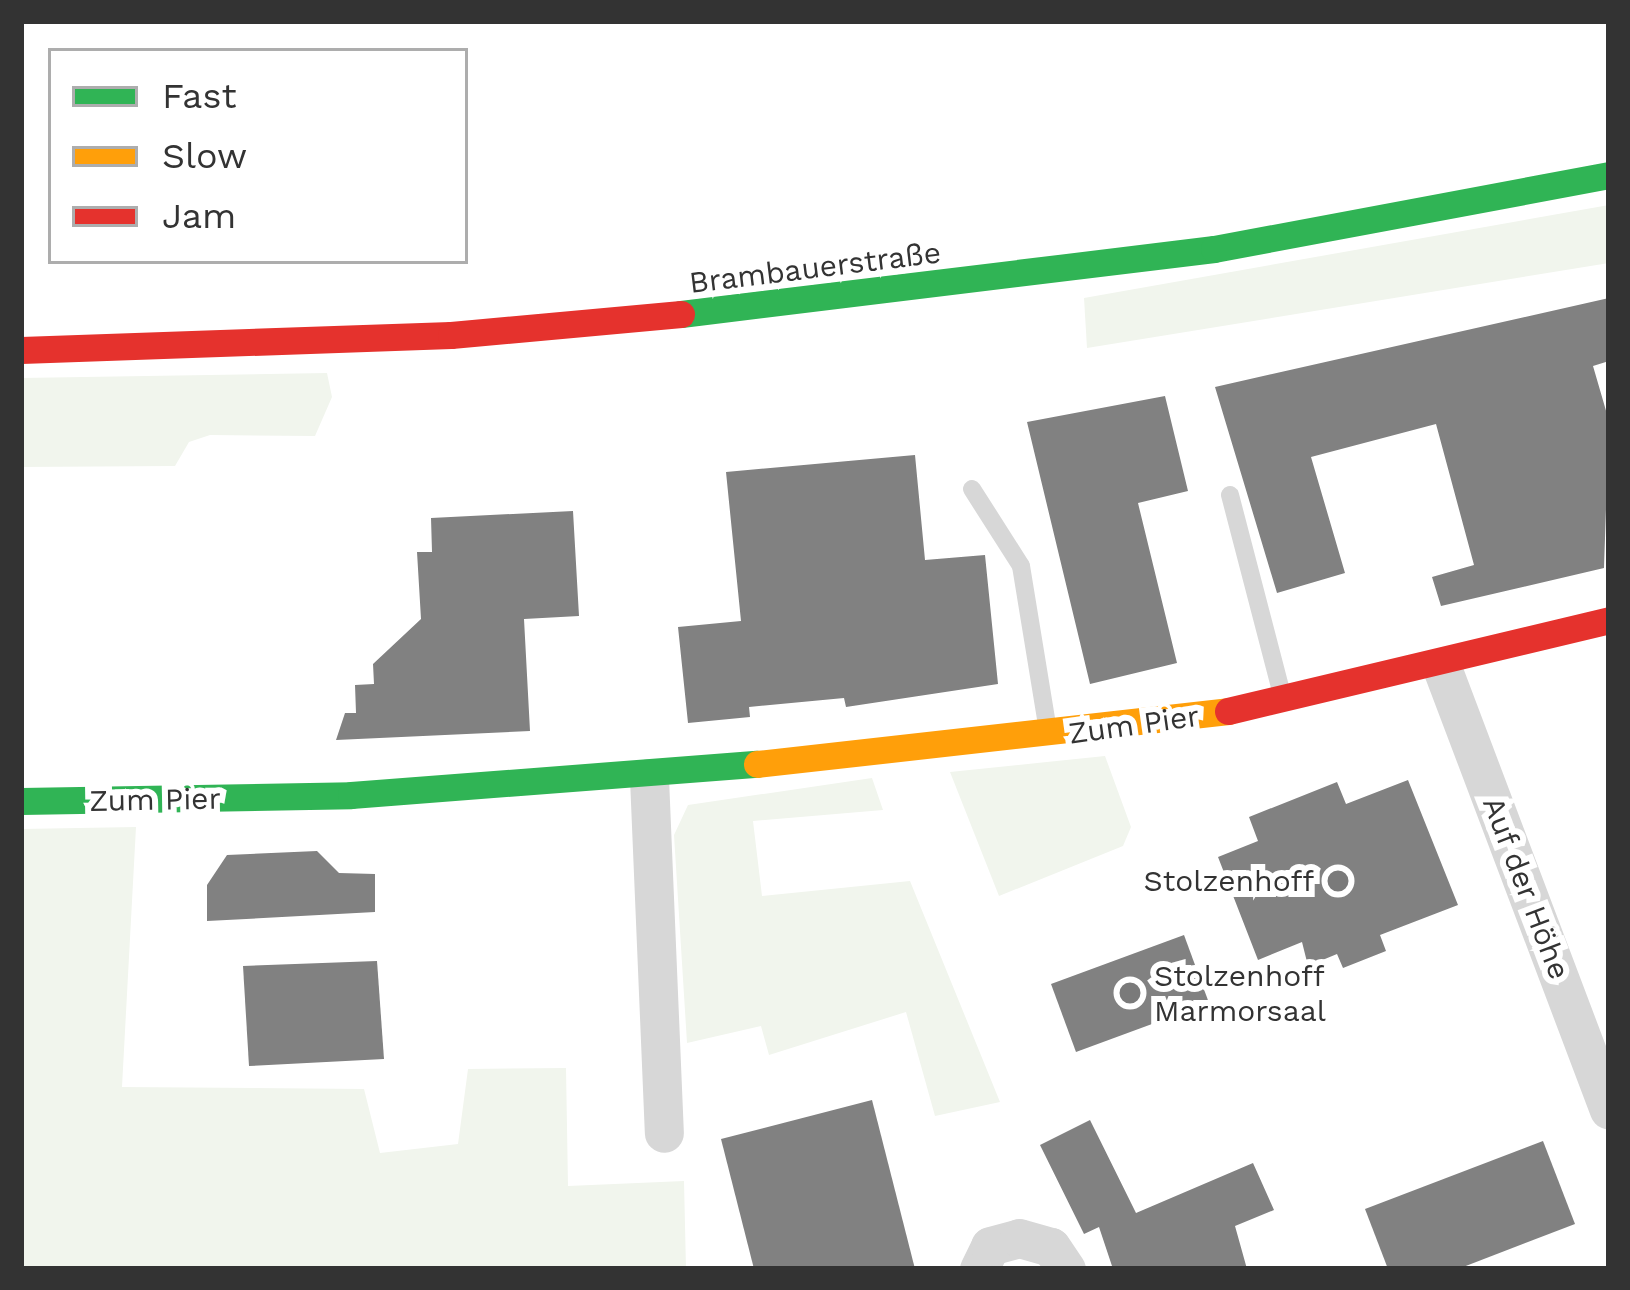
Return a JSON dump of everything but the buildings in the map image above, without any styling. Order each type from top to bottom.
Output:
[{"type":"street","name":"Brambauerstraße","points":[[21,350],[451,335],[822,302],[1214,249],[1609,175]]},
{"type":"street","name":"Zum Pier","points":[[21,801],[649,778],[1048,736],[1284,704],[1442,668],[1609,620]]},
{"type":"street","name":"Auf der Höhe","points":[[1442,668],[1609,1108]]},
{"type":"street","points":[[649,778],[664,1133]]},
{"type":"street","points":[[979,1269],[991,1246],[1019,1238],[1051,1247],[1066,1269]]},
{"type":"lane","points":[[972,489],[1021,566],[1048,736]]},
{"type":"lane","points":[[1230,495],[1284,704]]},
{"type":"shaded area","points":[[1609,205],[1609,263],[1087,348],[1084,298]]},
{"type":"shaded area","points":[[327,373],[332,397],[315,436],[210,435],[189,442],[175,466],[21,467],[21,378]]},
{"type":"shaded area","points":[[1105,756],[1131,827],[1123,846],[999,896],[950,772]]},
{"type":"shaded area","points":[[872,778],[883,810],[753,821],[762,896],[910,881],[1000,1102],[935,1116],[906,1012],[769,1055],[761,1026],[687,1043],[674,835],[688,805]]},
{"type":"shaded area","points":[[136,827],[122,1087],[364,1089],[380,1153],[458,1144],[468,1069],[566,1068],[568,1186],[684,1181],[686,1269],[21,1269],[21,829]]},
{"type":"traffic: fast","points":[[681,314],[1214,249],[1609,175]]},
{"type":"traffic: fast","points":[[21,801],[351,795],[757,764]]},
{"type":"traffic: slow","points":[[757,764],[1228,711]]},
{"type":"traffic: jam","points":[[21,350],[451,335],[681,314]]},
{"type":"traffic: jam","points":[[1228,711],[1609,620]]},
{"type":"place","name":"Stolzenhoff","points":[[1338,881]]},
{"type":"place","name":"Stolzenhoff Marmorsaal","points":[[1130,993]]}]
